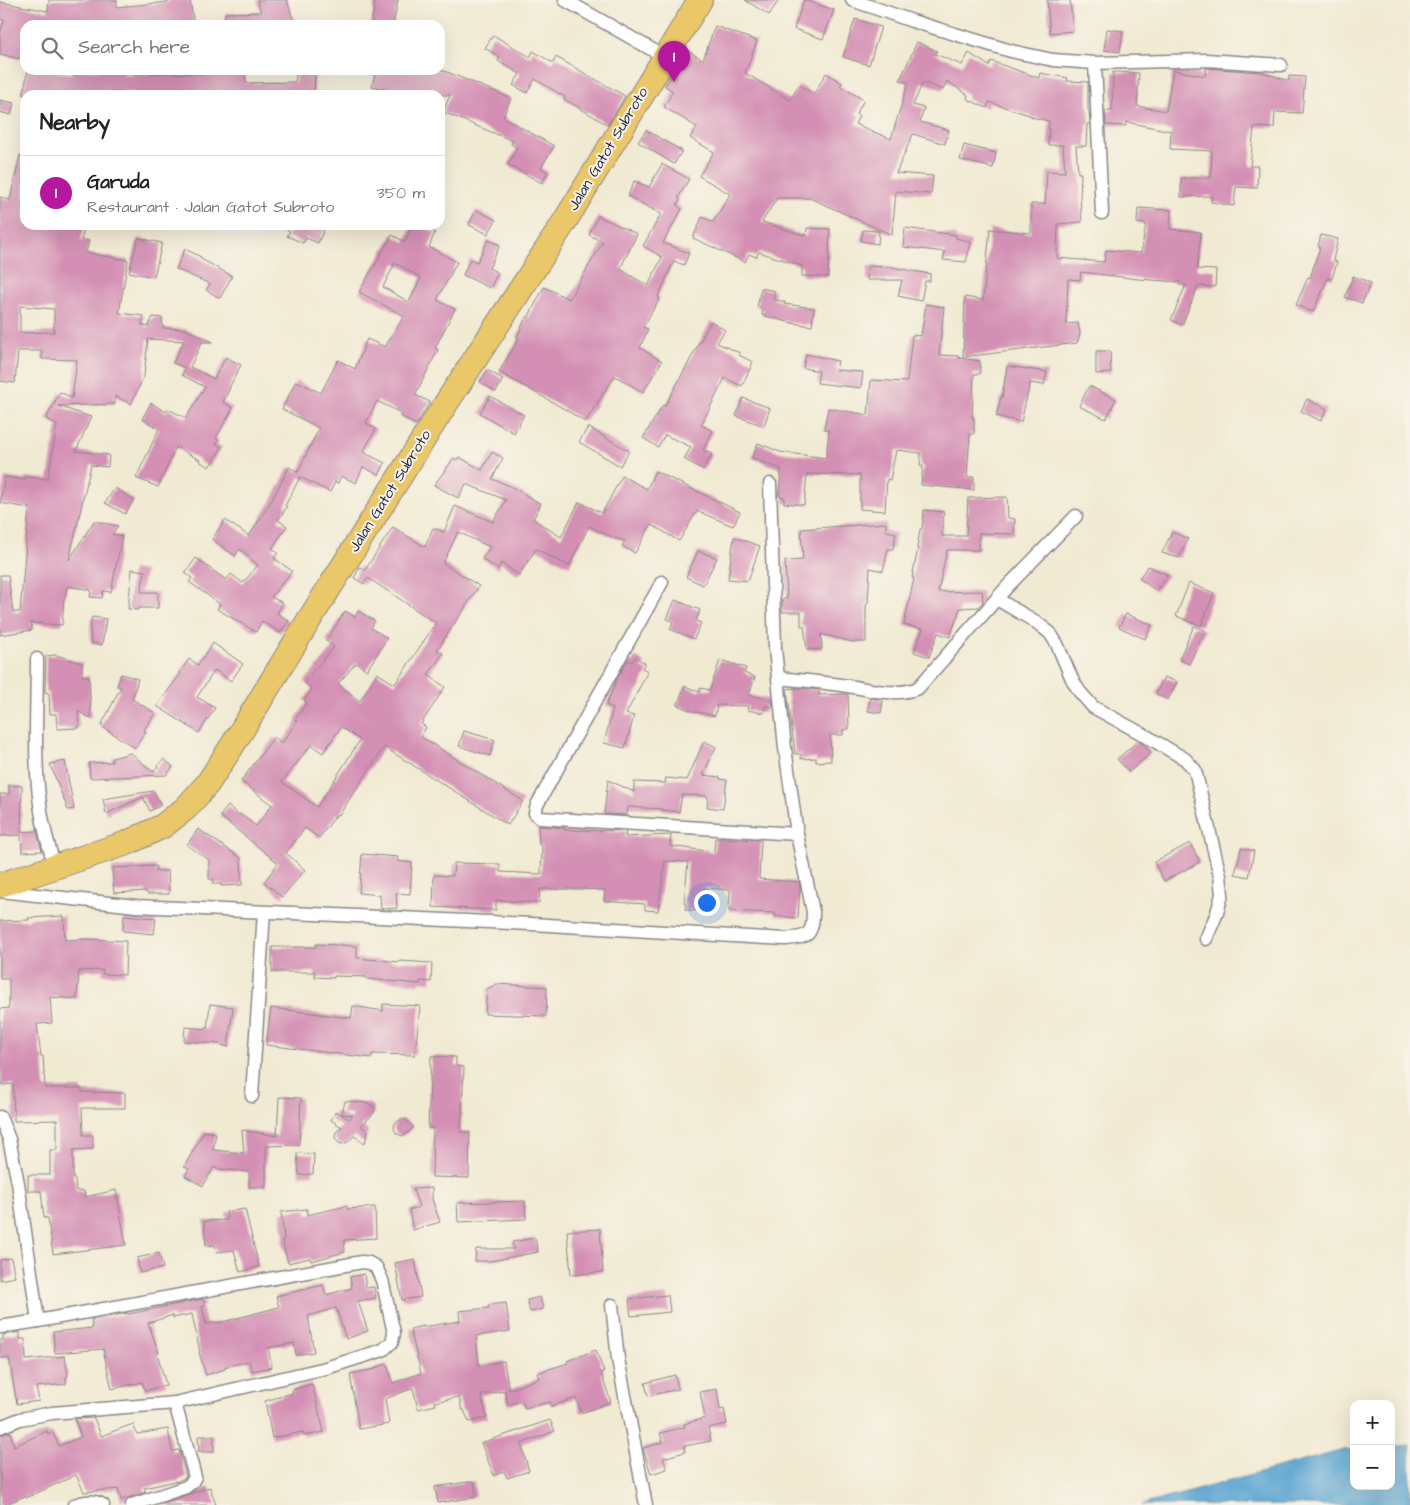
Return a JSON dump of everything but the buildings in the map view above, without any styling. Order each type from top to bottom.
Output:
[{"type":"highway","name":"Jalan Gatot Subroto","points":[[0,886],[127,843],[163,826],[186,808],[208,783],[439,413],[560,229],[700,0]]},
{"type":"street","points":[[565,0],[665,56]]},
{"type":"street","points":[[852,0],[912,21],[1011,51],[1053,60],[1095,63],[1206,60],[1281,65]]},
{"type":"street","points":[[1095,63],[1102,212]]},
{"type":"street","points":[[0,891],[136,906],[610,928],[784,939],[800,938],[808,933],[813,926],[813,912],[797,834],[785,748],[773,612],[770,484]]},
{"type":"street","points":[[778,678],[894,693],[910,692],[918,688],[997,599],[1076,516]]},
{"type":"street","points":[[662,582],[537,805],[535,812],[540,818],[797,834]]},
{"type":"street","points":[[997,599],[1036,622],[1050,633],[1058,644],[1062,658],[1075,685],[1093,708],[1178,754],[1196,770],[1220,876],[1222,894],[1217,913],[1206,939]]},
{"type":"street","points":[[37,659],[37,772],[46,838],[55,867]]},
{"type":"street","points":[[252,1096],[264,912]]},
{"type":"street","points":[[0,1117],[9,1139],[18,1183],[38,1321]]},
{"type":"street","points":[[0,1327],[362,1262],[376,1266],[382,1280],[394,1333],[392,1342],[383,1350],[326,1368],[175,1403],[52,1413],[20,1419],[0,1427]]},
{"type":"street","points":[[612,1305],[618,1360],[646,1505]]},
{"type":"street","points":[[132,1505],[186,1487],[195,1477],[175,1403]]},
{"type":"street","points":[[74,1505],[85,1501],[103,1505]]},
{"type":"water","points":[[1410,1445],[1410,1505],[1141,1505],[1350,1449],[1350,1490],[1395,1490],[1395,1447]]},
{"type":"place","name":"Garuda","points":[[674,82]]}]
